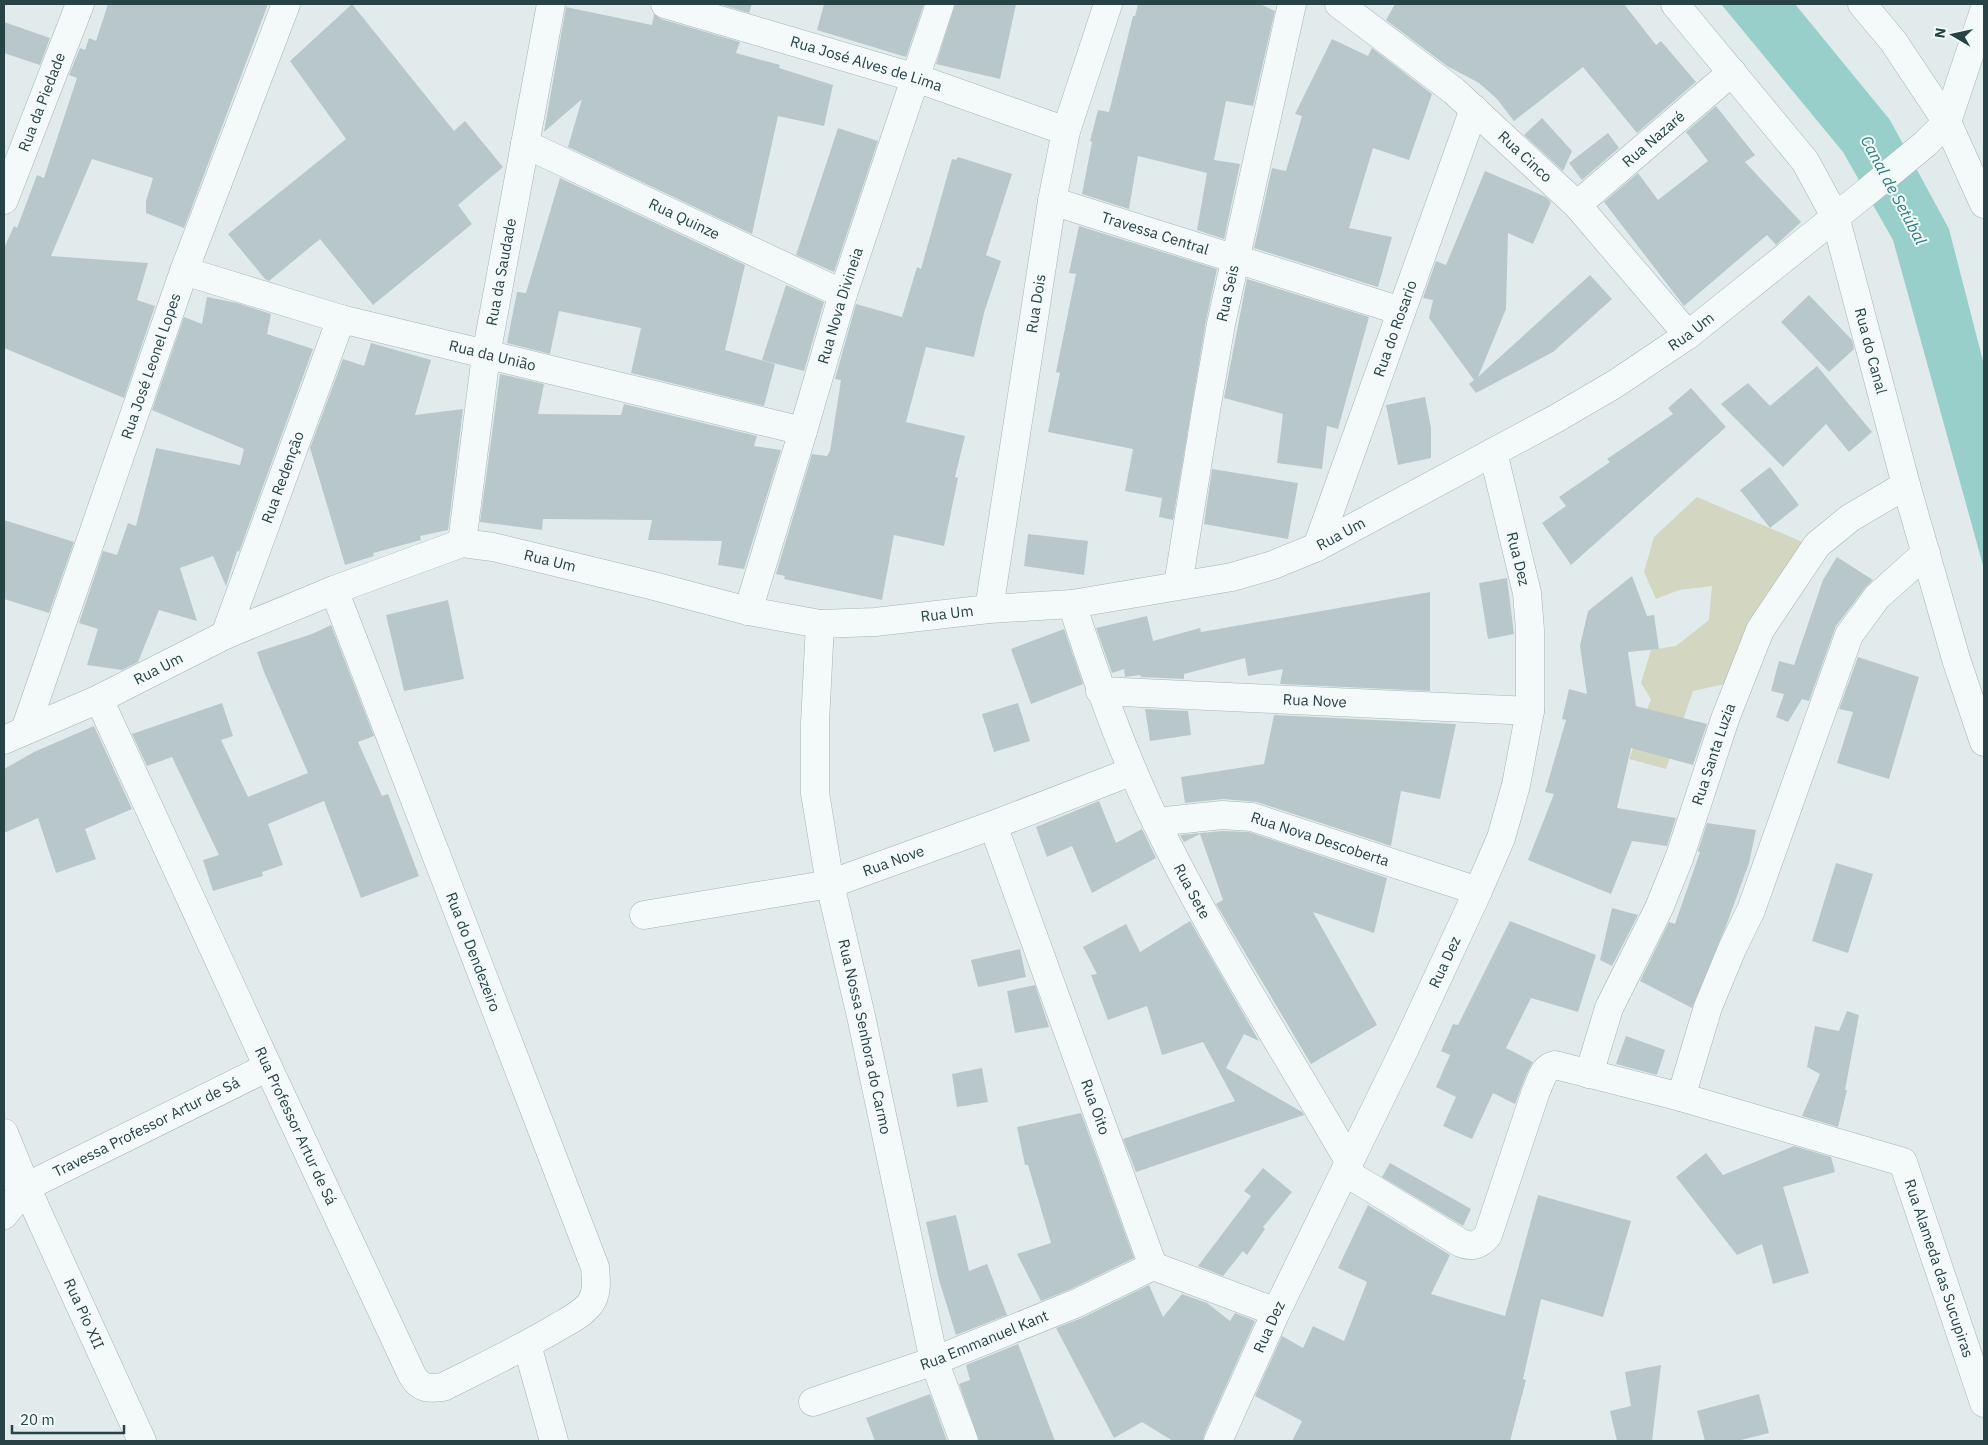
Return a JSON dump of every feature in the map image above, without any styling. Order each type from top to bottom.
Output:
[{"type":"street","name":"Rua da Piedade","points":[[4,200],[80,4]]},
{"type":"street","name":"Rua José Leonel Lopes","points":[[14,735],[184,271],[286,4]]},
{"type":"street","name":"Rua da Saudade","points":[[462,543],[486,355],[551,4]]},
{"type":"street","name":"Rua José Alves de Lima","points":[[665,4],[916,78],[1066,131]]},
{"type":"street","name":"Rua Nova Divineia","points":[[748,612],[804,432],[843,294],[940,4]]},
{"type":"street","name":"Rua Dois","points":[[989,609],[1052,201],[1066,131],[1108,4]]},
{"type":"street","name":"Rua Seis","points":[[1178,585],[1206,410],[1235,258],[1292,4]]},
{"type":"street","name":"Rua Cinco","points":[[1339,4],[1454,91],[1577,205],[1688,335]]},
{"type":"street","name":"Rua do Canal","points":[[1675,4],[1805,162],[1835,216],[1906,484],[1956,659],[1984,742]]},
{"type":"street","points":[[1862,4],[1893,41],[1947,122],[1984,204]]},
{"type":"street","points":[[1947,122],[1984,11]]},
{"type":"street","name":"Rua Nazaré","points":[[1577,205],[1732,72]]},
{"type":"street","name":"Rua do Rosario","points":[[1317,547],[1474,109]]},
{"type":"street","name":"Rua Um","points":[[14,735],[99,699],[225,635],[334,590],[462,543],[493,547],[640,582],[748,612],[820,624],[875,622],[989,609],[1072,604],[1232,577],[1273,565],[1317,547],[1557,418],[1615,384],[1688,335],[1863,195],[1925,144],[1947,122]]},
{"type":"street","name":"Rua Quinze","points":[[525,144],[843,294]]},
{"type":"street","name":"Travessa Central","points":[[1052,201],[1401,311]]},
{"type":"street","name":"Rua da União","points":[[184,271],[340,319],[804,432]]},
{"type":"street","name":"Rua Redenção","points":[[225,635],[340,319]]},
{"type":"street","name":"Rua Dez","points":[[1218,1441],[1276,1312],[1406,1046],[1478,892],[1501,838],[1516,785],[1530,711],[1530,630],[1527,593],[1493,452]]},
{"type":"street","name":"Rua Santa Luzia","points":[[1589,1074],[1609,1008],[1659,908],[1680,856],[1725,719],[1760,630],[1817,545],[1850,518],[1906,484]]},
{"type":"street","points":[[1347,1167],[1461,1242],[1474,1246],[1482,1243],[1488,1236],[1536,1091],[1544,1072],[1550,1066],[1560,1065],[1681,1097],[1708,1007],[1750,910],[1849,635],[1877,597],[1926,553]]},
{"type":"street","name":"Rua do Dendezeiro","points":[[334,590],[595,1267],[597,1283],[595,1292],[591,1302],[582,1312]]},
{"type":"street","name":"Rua Sete","points":[[1072,604],[1100,690],[1156,822],[1199,905],[1347,1167]]},
{"type":"street","name":"Rua Nossa Senhora do Carmo","points":[[820,624],[815,793],[830,884],[863,1026],[934,1360],[964,1441]]},
{"type":"street","name":"Rua Nove","points":[[1100,690],[1530,711]]},
{"type":"street","name":"Rua Professor Artur de Sá","points":[[99,699],[268,1067],[416,1382],[430,1389],[443,1387],[527,1345],[582,1312]]},
{"type":"street","name":"Rua Nove","points":[[644,915],[830,884],[993,825],[1133,771]]},
{"type":"street","name":"Rua Nova Descoberta","points":[[1156,822],[1222,815],[1252,817],[1478,892]]},
{"type":"street","name":"Rua Oito","points":[[993,825],[1153,1266]]},
{"type":"street","name":"Travessa Professor Artur de Sá","points":[[15,1179],[268,1067]]},
{"type":"street","name":"Rua Alameda das Sucupiras","points":[[1681,1097],[1903,1162],[1984,1403]]},
{"type":"street","name":"Rua Pio XII","points":[[4,1133],[15,1179],[142,1441]]},
{"type":"street","points":[[4,1215],[15,1179]]},
{"type":"street","points":[[1153,1266],[1276,1312]]},
{"type":"street","name":"Rua Emmanuel Kant","points":[[813,1402],[934,1360],[1077,1303],[1153,1266]]},
{"type":"street","points":[[527,1345],[554,1441]]},
{"type":"green space","points":[[1697,497],[1807,544],[1725,684],[1693,691],[1666,769],[1629,759],[1651,699],[1641,683],[1651,650],[1676,646],[1709,620],[1712,586],[1679,590],[1656,599],[1644,572],[1654,537]]},
{"type":"water","name":"Canal de Setúbal","points":[[1721,4],[1795,4],[1890,120],[1949,229],[1984,365],[1984,569],[1893,240],[1843,152]]},
{"type":"building","points":[[108,4],[268,4],[184,228],[146,213],[146,201],[153,178],[92,159],[51,256],[148,263],[137,300],[155,306],[124,398],[4,348],[4,248],[14,226],[17,228],[37,175],[44,178],[77,78],[69,75],[80,48],[85,50],[89,38],[96,41]]},
{"type":"building","points":[[352,4],[454,131],[465,121],[503,167],[458,205],[472,224],[373,305],[320,239],[269,281],[265,279],[228,234],[346,139],[290,61]]},
{"type":"building","points":[[719,4],[752,4],[749,13]]},
{"type":"building","points":[[824,4],[924,4],[906,57],[817,30]]},
{"type":"building","points":[[955,4],[1016,4],[1000,79],[936,64]]},
{"type":"building","points":[[1138,4],[1260,4],[1275,11],[1253,106],[1226,101],[1214,160],[1240,164],[1224,239],[1197,230],[1207,173],[1138,156],[1129,209],[1082,194],[1092,142],[1090,141],[1098,110],[1109,112],[1133,16],[1135,16]]},
{"type":"building","points":[[1395,4],[1624,4],[1656,45],[1661,41],[1696,82],[1637,133],[1583,67],[1514,121],[1497,99],[1479,83],[1447,66],[1386,20]]},
{"type":"building","points":[[566,7],[652,25],[654,14],[661,19],[740,42],[736,53],[780,65],[779,68],[833,85],[824,126],[778,116],[752,234],[568,147],[582,99],[544,132]]},
{"type":"building","points":[[4,22],[50,38],[40,65],[4,53]]},
{"type":"building","points":[[1332,39],[1368,56],[1372,48],[1432,94],[1409,160],[1373,148],[1349,228],[1392,237],[1378,287],[1254,248],[1272,168],[1286,171],[1302,116],[1295,114]]},
{"type":"building","points":[[1716,106],[1755,155],[1745,162],[1801,222],[1776,245],[1767,235],[1684,306],[1604,202],[1638,173],[1658,200],[1708,161],[1686,132]]},
{"type":"building","points":[[1542,118],[1572,151],[1563,171],[1524,135]]},
{"type":"building","points":[[838,128],[878,141],[834,272],[796,255]]},
{"type":"building","points":[[1608,133],[1619,148],[1582,180],[1569,163]]},
{"type":"building","points":[[958,157],[1012,174],[986,255],[1001,261],[984,313],[974,357],[926,347],[906,422],[965,436],[955,477],[958,478],[944,546],[894,535],[882,600],[784,579],[785,576],[776,574],[812,454],[827,456],[830,451],[841,380],[835,379],[856,304],[902,317],[917,267],[921,269],[952,159],[956,160]]},
{"type":"building","points":[[1485,171],[1546,197],[1551,202],[1533,244],[1508,233],[1506,309],[1478,377],[1590,275],[1612,299],[1553,352],[1476,393],[1469,384],[1474,380],[1429,318],[1433,300],[1423,298],[1436,261],[1446,265]]},
{"type":"building","points":[[560,178],[745,265],[725,350],[775,364],[764,406],[631,373],[641,328],[559,311],[550,354],[507,343],[517,292],[526,293]]},
{"type":"building","points":[[1079,226],[1217,269],[1206,321],[1173,520],[1159,517],[1162,498],[1125,491],[1133,449],[1048,432],[1060,373],[1056,372],[1076,274],[1069,273]]},
{"type":"building","points":[[1247,279],[1369,317],[1338,429],[1327,426],[1322,469],[1277,463],[1283,414],[1224,398]]},
{"type":"building","points":[[786,285],[824,302],[804,371],[762,360]]},
{"type":"building","points":[[1809,295],[1852,340],[1854,349],[1829,372],[1781,322]]},
{"type":"building","points":[[207,297],[237,303],[271,314],[267,334],[313,349],[239,552],[237,551],[226,586],[213,556],[180,568],[197,621],[159,610],[138,662],[122,670],[87,665],[98,629],[79,623],[103,551],[117,555],[128,523],[136,526],[156,448],[240,465],[244,449],[152,410],[184,317],[202,324]]},
{"type":"building","points":[[371,343],[431,360],[415,415],[463,409],[448,530],[420,536],[421,540],[373,553],[374,556],[345,565],[310,448],[343,359],[364,366]]},
{"type":"building","points":[[1817,366],[1872,432],[1849,452],[1826,424],[1783,467],[1721,404],[1748,383],[1770,406]]},
{"type":"building","points":[[500,374],[544,384],[538,414],[621,415],[624,404],[757,436],[754,446],[781,450],[744,569],[718,565],[722,541],[648,540],[652,520],[543,519],[542,530],[480,522]]},
{"type":"building","points":[[1691,388],[1726,427],[1571,565],[1542,523],[1566,506],[1559,497],[1610,462],[1607,459],[1673,414],[1668,408]]},
{"type":"building","points":[[1425,397],[1431,428],[1431,458],[1398,465],[1386,405]]},
{"type":"building","points":[[1770,467],[1799,505],[1770,528],[1740,490]]},
{"type":"building","points":[[1212,469],[1298,483],[1288,539],[1204,524]]},
{"type":"building","points":[[4,520],[74,542],[49,613],[4,599]]},
{"type":"building","points":[[1028,534],[1088,541],[1084,575],[1024,566]]},
{"type":"building","points":[[1837,557],[1873,580],[1836,626],[1809,701],[1802,699],[1788,722],[1776,717],[1784,694],[1771,691],[1779,661],[1794,665],[1823,580]]},
{"type":"building","points":[[1632,576],[1647,616],[1654,615],[1659,649],[1628,652],[1636,706],[1707,724],[1693,765],[1631,748],[1617,808],[1676,818],[1667,846],[1632,841],[1611,894],[1528,860],[1554,794],[1545,792],[1566,720],[1562,719],[1569,689],[1587,694],[1580,646],[1588,611]]},
{"type":"building","points":[[1507,578],[1514,634],[1488,639],[1479,583]]},
{"type":"building","points":[[1430,592],[1430,691],[1280,684],[1283,669],[1248,676],[1245,658],[1184,674],[1184,679],[1141,677],[1140,675],[1125,677],[1124,669],[1112,673],[1096,628],[1147,616],[1153,641],[1200,628],[1201,632]]},
{"type":"building","points":[[448,600],[464,679],[404,691],[386,615]]},
{"type":"building","points":[[331,625],[374,736],[358,742],[382,796],[388,794],[419,876],[361,898],[324,801],[268,824],[283,865],[262,872],[263,876],[213,891],[203,860],[219,855],[172,757],[147,766],[132,734],[222,703],[233,736],[221,740],[248,797],[308,773],[257,652],[312,634]]},
{"type":"building","points":[[1064,629],[1083,684],[1031,704],[1011,649]]},
{"type":"building","points":[[1858,657],[1919,677],[1889,779],[1837,763],[1853,712],[1839,709]]},
{"type":"building","points":[[1018,703],[1030,741],[994,752],[982,714]]},
{"type":"building","points":[[1145,709],[1188,711],[1191,735],[1150,741]]},
{"type":"building","points":[[1274,715],[1456,724],[1440,799],[1401,791],[1391,846],[1257,802],[1223,799],[1185,803],[1181,777],[1264,764]]},
{"type":"building","points":[[94,726],[132,809],[85,829],[96,859],[56,873],[38,818],[4,833],[4,769],[34,752]]},
{"type":"building","points":[[1099,801],[1116,843],[1142,829],[1156,858],[1092,893],[1072,846],[1047,857],[1036,827]]},
{"type":"building","points":[[1707,823],[1756,830],[1749,863],[1726,926],[1692,1008],[1640,981],[1669,922],[1675,924],[1700,852],[1698,851]]},
{"type":"building","points":[[1222,831],[1249,832],[1387,878],[1374,933],[1313,912],[1377,1025],[1311,1064],[1216,904],[1223,900],[1200,834],[1184,842],[1180,835]]},
{"type":"building","points":[[1836,863],[1873,874],[1848,953],[1812,941]]},
{"type":"building","points":[[1612,908],[1638,915],[1612,966],[1600,960]]},
{"type":"building","points":[[1190,921],[1259,1041],[1244,1034],[1226,1068],[1302,1112],[1304,1115],[1136,1172],[1123,1139],[1235,1101],[1203,1042],[1162,1055],[1147,1006],[1108,1020],[1091,975],[1097,974],[1083,947],[1126,924],[1140,952]]},
{"type":"building","points":[[1510,921],[1596,955],[1578,1012],[1531,998],[1506,1048],[1533,1062],[1515,1104],[1493,1093],[1472,1139],[1443,1126],[1456,1097],[1436,1087],[1450,1055],[1441,1051],[1453,1024],[1458,1025]]},
{"type":"building","points":[[1020,949],[1026,977],[978,987],[971,960]]},
{"type":"building","points":[[1035,985],[1049,1027],[1015,1033],[1007,991]]},
{"type":"building","points":[[1847,1011],[1859,1015],[1845,1090],[1847,1090],[1838,1127],[1802,1116],[1820,1074],[1807,1067],[1815,1026],[1839,1031]]},
{"type":"building","points":[[1626,1036],[1665,1050],[1657,1075],[1616,1064]]},
{"type":"building","points":[[982,1068],[988,1102],[957,1107],[952,1074]]},
{"type":"building","points":[[1081,1113],[1134,1258],[1071,1289],[1041,1301],[1017,1254],[1051,1243],[1028,1165],[1025,1165],[1017,1127]]},
{"type":"building","points":[[1794,1146],[1831,1157],[1835,1172],[1783,1187],[1809,1273],[1773,1284],[1762,1244],[1737,1255],[1676,1177],[1706,1153],[1723,1175]]},
{"type":"building","points":[[1390,1163],[1471,1209],[1463,1226],[1382,1177]]},
{"type":"building","points":[[1263,1168],[1292,1192],[1263,1227],[1265,1229],[1247,1255],[1243,1251],[1223,1276],[1198,1266],[1251,1196],[1244,1191]]},
{"type":"building","points":[[1538,1195],[1631,1221],[1603,1317],[1541,1299],[1523,1379],[1526,1380],[1510,1441],[1292,1441],[1302,1421],[1255,1396],[1282,1336],[1303,1348],[1313,1326],[1344,1341],[1367,1282],[1338,1268],[1368,1205],[1450,1255],[1431,1294],[1505,1316]]},
{"type":"building","points":[[956,1215],[969,1271],[987,1264],[1007,1315],[956,1335],[939,1280],[926,1222]]},
{"type":"building","points":[[1149,1285],[1163,1317],[1182,1294],[1207,1303],[1230,1321],[1235,1313],[1255,1321],[1203,1441],[1173,1441],[1142,1422],[1114,1438],[1056,1328],[1084,1317]]},
{"type":"building","points":[[1018,1344],[1055,1441],[979,1441],[959,1384],[970,1380],[966,1365]]},
{"type":"building","points":[[1661,1365],[1652,1441],[1617,1441],[1610,1411],[1631,1406],[1625,1372]]},
{"type":"building","points":[[930,1394],[947,1441],[875,1441],[866,1418]]},
{"type":"building","points":[[1759,1394],[1769,1433],[1737,1441],[1705,1441],[1697,1411]]}]
